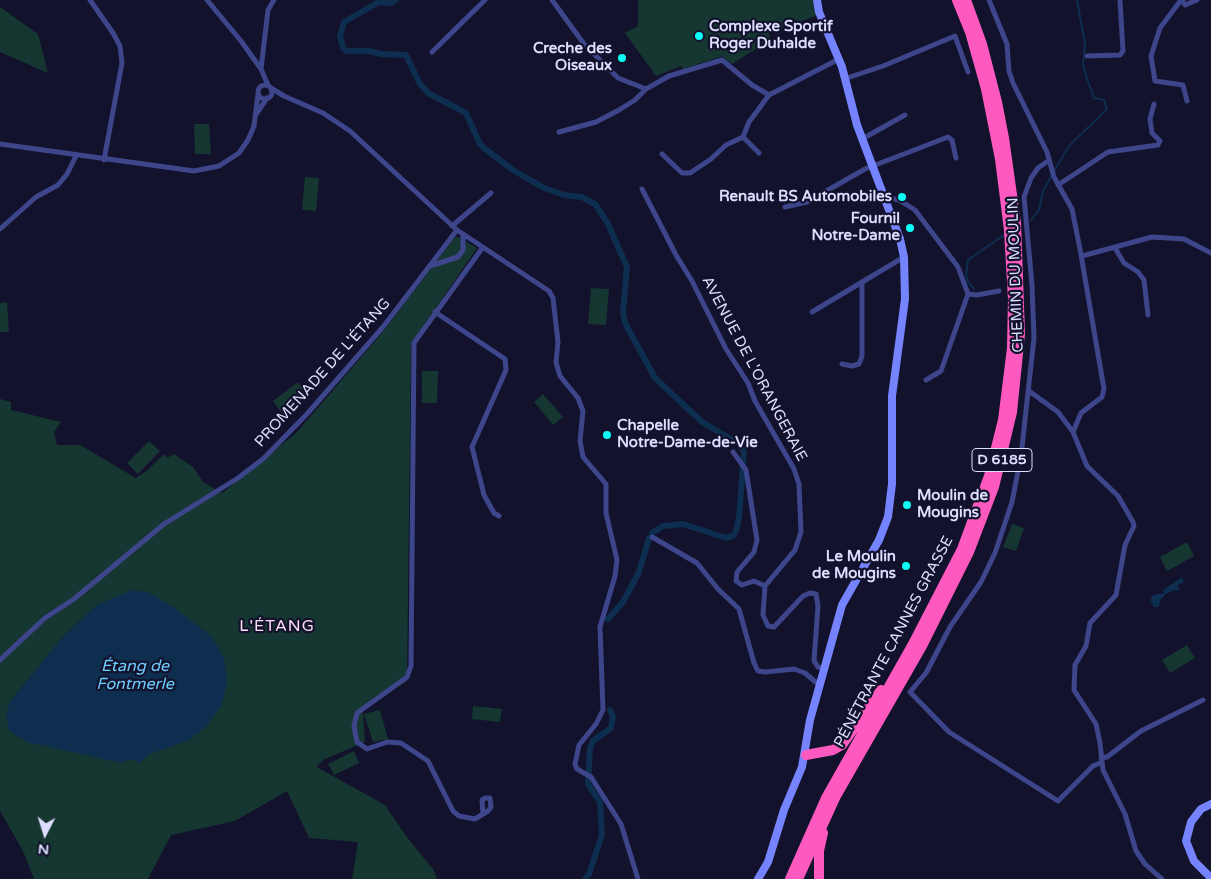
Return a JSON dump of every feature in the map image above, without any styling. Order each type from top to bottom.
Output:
[{"type":"highway","name":"PÉNÉTRANTE CANNES GRASSE","points":[[790,879],[826,798],[913,644],[962,549],[984,491],[1003,420],[1012,348],[1012,265],[1000,159],[977,54],[957,0]]},
{"type":"highway","name":"PÉNÉTRANTE CANNES GRASSE","points":[[798,879],[824,819],[941,611],[969,552],[1000,466],[1015,395],[1021,307],[1019,254],[1013,197],[997,102],[982,44],[966,0]]},
{"type":"highway","points":[[810,750],[833,750],[846,740],[913,644]]},
{"type":"highway","points":[[819,879],[820,842],[866,746]]},
{"type":"main road","points":[[758,879],[768,862],[784,810],[810,750],[810,720],[842,606],[879,540],[888,517],[892,484],[892,396],[905,298],[904,257],[900,239],[862,139],[839,59],[823,20],[819,0]]},
{"type":"main road","points":[[1211,804],[1201,809],[1191,822],[1186,841],[1194,861],[1211,878]]},
{"type":"main road","points":[[754,879],[766,862],[775,841]]},
{"type":"street","points":[[90,0],[120,46],[122,63],[104,160]]},
{"type":"street","points":[[207,0],[261,68],[269,87],[269,98],[256,113]]},
{"type":"street","points":[[0,144],[194,172],[218,166],[239,153],[248,140],[256,113],[268,10],[274,0]]},
{"type":"street","points":[[432,52],[485,0]]},
{"type":"street","points":[[552,0],[584,44],[618,78],[646,88]]},
{"type":"street","points":[[989,0],[1006,44],[1009,71],[1047,152],[1048,161],[1058,185],[1072,209],[1082,256],[1104,389],[1102,397],[1081,413],[1073,432]]},
{"type":"street","points":[[1087,56],[1120,56],[1123,51],[1120,0]]},
{"type":"street","points":[[1187,100],[1183,85],[1155,81],[1151,56],[1160,28],[1181,0],[1185,5],[1197,0]]},
{"type":"street","points":[[844,79],[882,66],[955,36],[968,72]]},
{"type":"street","points":[[662,154],[682,173],[690,173],[711,159],[726,145],[744,137],[750,122],[769,95],[839,59]]},
{"type":"street","points":[[559,132],[596,122],[635,100],[646,88],[669,76],[722,60],[752,85],[769,95]]},
{"type":"street","points":[[259,91],[269,87]]},
{"type":"street","points":[[269,87],[284,96],[323,113],[350,131],[452,226],[549,291],[553,298],[558,342],[556,362],[560,376],[578,398],[583,412],[580,440],[583,457],[606,484],[606,513],[617,560],[616,576],[600,627],[603,710],[596,724],[583,739],[576,751],[575,764],[577,769],[589,776],[621,824],[638,879]]},
{"type":"street","points":[[259,91],[263,98],[284,96]]},
{"type":"street","points":[[1058,185],[1108,152],[1158,145],[1160,141],[1152,133],[1150,119],[1154,104]]},
{"type":"street","points":[[862,139],[905,115]]},
{"type":"street","points":[[744,137],[759,153]]},
{"type":"street","points":[[785,207],[807,202],[873,167],[948,138],[952,140],[956,158]]},
{"type":"street","points":[[0,229],[36,197],[58,185],[67,174],[76,156]]},
{"type":"street","name":"CHEMIN DU MOULIN","points":[[1048,161],[1038,168],[1031,178],[1024,197],[1032,285],[1034,338],[1021,456],[1012,502],[995,553],[981,582],[950,627],[926,673],[910,692],[949,732],[1058,801],[1101,760]]},
{"type":"street","name":"AVENUE DE L'ORANGERAIE","points":[[642,189],[676,255],[692,281],[726,349],[748,383],[794,469],[799,484],[801,532],[795,550],[765,586]]},
{"type":"street","points":[[452,226],[491,193]]},
{"type":"street","points":[[884,197],[899,200],[915,210],[958,267],[968,294],[941,371],[926,380]]},
{"type":"street","name":"PROMENADE DE L'ÉTANG","points":[[0,660],[45,618],[74,599],[164,524],[238,478],[263,459],[297,425],[383,327],[457,230]]},
{"type":"street","points":[[429,266],[458,257],[463,250],[463,234]]},
{"type":"street","points":[[1082,256],[1152,236],[1184,239],[1211,253]]},
{"type":"street","points":[[483,247],[415,341],[411,666],[407,677],[357,713],[354,726],[356,742],[367,749],[387,742],[402,743],[428,761],[453,811],[459,816],[475,819],[483,814]]},
{"type":"street","points":[[1115,248],[1124,263],[1138,272],[1144,280],[1148,315]]},
{"type":"street","points":[[812,312],[862,284],[904,257]]},
{"type":"street","points":[[842,364],[852,366],[859,364],[862,356],[862,284]]},
{"type":"street","points":[[968,294],[976,295],[999,291]]},
{"type":"street","points":[[435,312],[504,359],[506,364],[506,370],[472,447],[484,495],[494,513],[499,516]]},
{"type":"street","points":[[1029,391],[1058,412],[1073,432],[1087,466],[1118,496],[1126,507],[1134,526],[1125,545],[1116,595],[1090,623],[1086,646],[1075,665],[1074,690],[1096,724],[1103,770],[1125,814],[1136,851],[1145,864],[1162,879]]},
{"type":"street","points":[[733,452],[742,462],[757,540],[754,552],[738,570],[736,581],[742,585],[754,581],[765,586],[763,615],[768,626],[774,627],[803,596],[816,594],[818,606],[814,661],[818,667],[824,669]]},
{"type":"street","points":[[652,537],[697,563],[718,589],[739,609],[758,671],[794,669],[805,673],[819,685]]},
{"type":"street","points":[[1101,760],[1141,731],[1203,700]]},
{"type":"green space","name":"Complexe Sportif Roger Duhalde","points":[[638,0],[813,0],[816,16],[769,33],[770,40],[732,64],[722,56],[683,69],[681,66],[656,76],[625,33],[638,26]]},
{"type":"green space","points":[[0,7],[38,34],[48,73],[0,52]]},
{"type":"green space","points":[[194,124],[209,124],[211,154],[195,154]]},
{"type":"green space","points":[[305,177],[319,178],[316,211],[302,210]]},
{"type":"green space","points":[[458,237],[477,248],[411,344],[407,681],[363,711],[365,742],[323,760],[317,767],[385,805],[406,836],[433,869],[437,879],[352,879],[358,842],[309,838],[287,791],[235,821],[171,835],[148,879],[34,879],[23,851],[0,811],[0,399],[11,402],[11,410],[61,422],[54,432],[57,445],[80,445],[136,478],[148,470],[164,454],[167,458],[174,454],[193,467],[203,482],[222,493],[296,433],[382,333],[454,238]],"holes":[[[97,605],[10,702],[62,638]]]},
{"type":"green space","points":[[591,288],[609,289],[606,325],[588,324]]},
{"type":"green space","points":[[7,302],[9,332],[0,332],[0,303]]},
{"type":"green space","points":[[422,371],[438,371],[437,403],[422,403]]},
{"type":"green space","points":[[298,382],[308,395],[282,414],[273,401]]},
{"type":"green space","points":[[543,394],[563,417],[553,425],[534,402]]},
{"type":"green space","points":[[149,441],[160,451],[138,474],[127,463]]},
{"type":"green space","points":[[1012,524],[1024,528],[1016,551],[1003,547]]},
{"type":"green space","points":[[1187,542],[1194,556],[1167,571],[1160,557]]},
{"type":"green space","points":[[1187,645],[1195,658],[1170,673],[1162,660]]},
{"type":"green space","points":[[473,706],[502,709],[500,722],[472,719]]},
{"type":"green space","points":[[380,710],[388,739],[373,742],[364,714]]},
{"type":"green space","points":[[354,751],[359,763],[334,775],[328,764]]},
{"type":"water","points":[[1182,577],[1184,582],[1178,585],[1180,591],[1174,590],[1166,594],[1160,600],[1159,607],[1154,607],[1150,601],[1153,595],[1164,593],[1163,590]]},
{"type":"water","name":"Étang de Fontmerle","points":[[132,590],[148,592],[174,608],[212,637],[224,658],[227,681],[222,704],[207,726],[189,740],[150,754],[138,764],[136,760],[126,760],[122,763],[27,742],[9,731],[6,714],[10,702],[62,638],[97,605]]},
{"type":"waterway","points":[[396,0],[391,3],[379,2],[344,22],[340,36],[343,48],[347,51],[406,55],[420,84],[428,93],[466,113],[480,144],[485,149],[513,170],[544,188],[564,195],[582,197],[595,204],[607,222],[627,267],[623,312],[625,323],[655,378],[702,422],[739,444],[744,452],[739,518],[733,536],[726,538],[683,524],[663,526],[652,533]]},
{"type":"waterway","points":[[1054,171],[1069,146],[1107,109],[1104,100],[1094,98],[1087,79],[1083,64],[1085,44],[1077,0]]},
{"type":"waterway","points":[[1031,220],[1039,210],[1043,191],[1052,175]]},
{"type":"waterway","points":[[974,289],[968,282],[966,275],[968,260],[1004,235]]},
{"type":"waterway","points":[[608,619],[623,602],[639,572],[649,538]]},
{"type":"waterway","points":[[585,879],[589,874],[602,835],[600,802],[588,784],[590,748],[593,741],[611,728],[613,716],[610,710]]},
{"type":"place","name":"Complexe Sportif Roger Duhalde","points":[[699,36]]},
{"type":"place","name":"Creche des Oiseaux","points":[[622,58]]},
{"type":"place","name":"Renault BS Automobiles","points":[[902,197]]},
{"type":"place","name":"Fournil Notre-Dame","points":[[910,228]]},
{"type":"place","name":"Chapelle Notre-Dame-de-Vie","points":[[607,435]]},
{"type":"place","name":"Moulin de Mougins","points":[[907,505]]},
{"type":"place","name":"Le Moulin de Mougins","points":[[906,566]]},
{"type":"district","name":"L'ÉTANG","points":[[277,627]]}]
